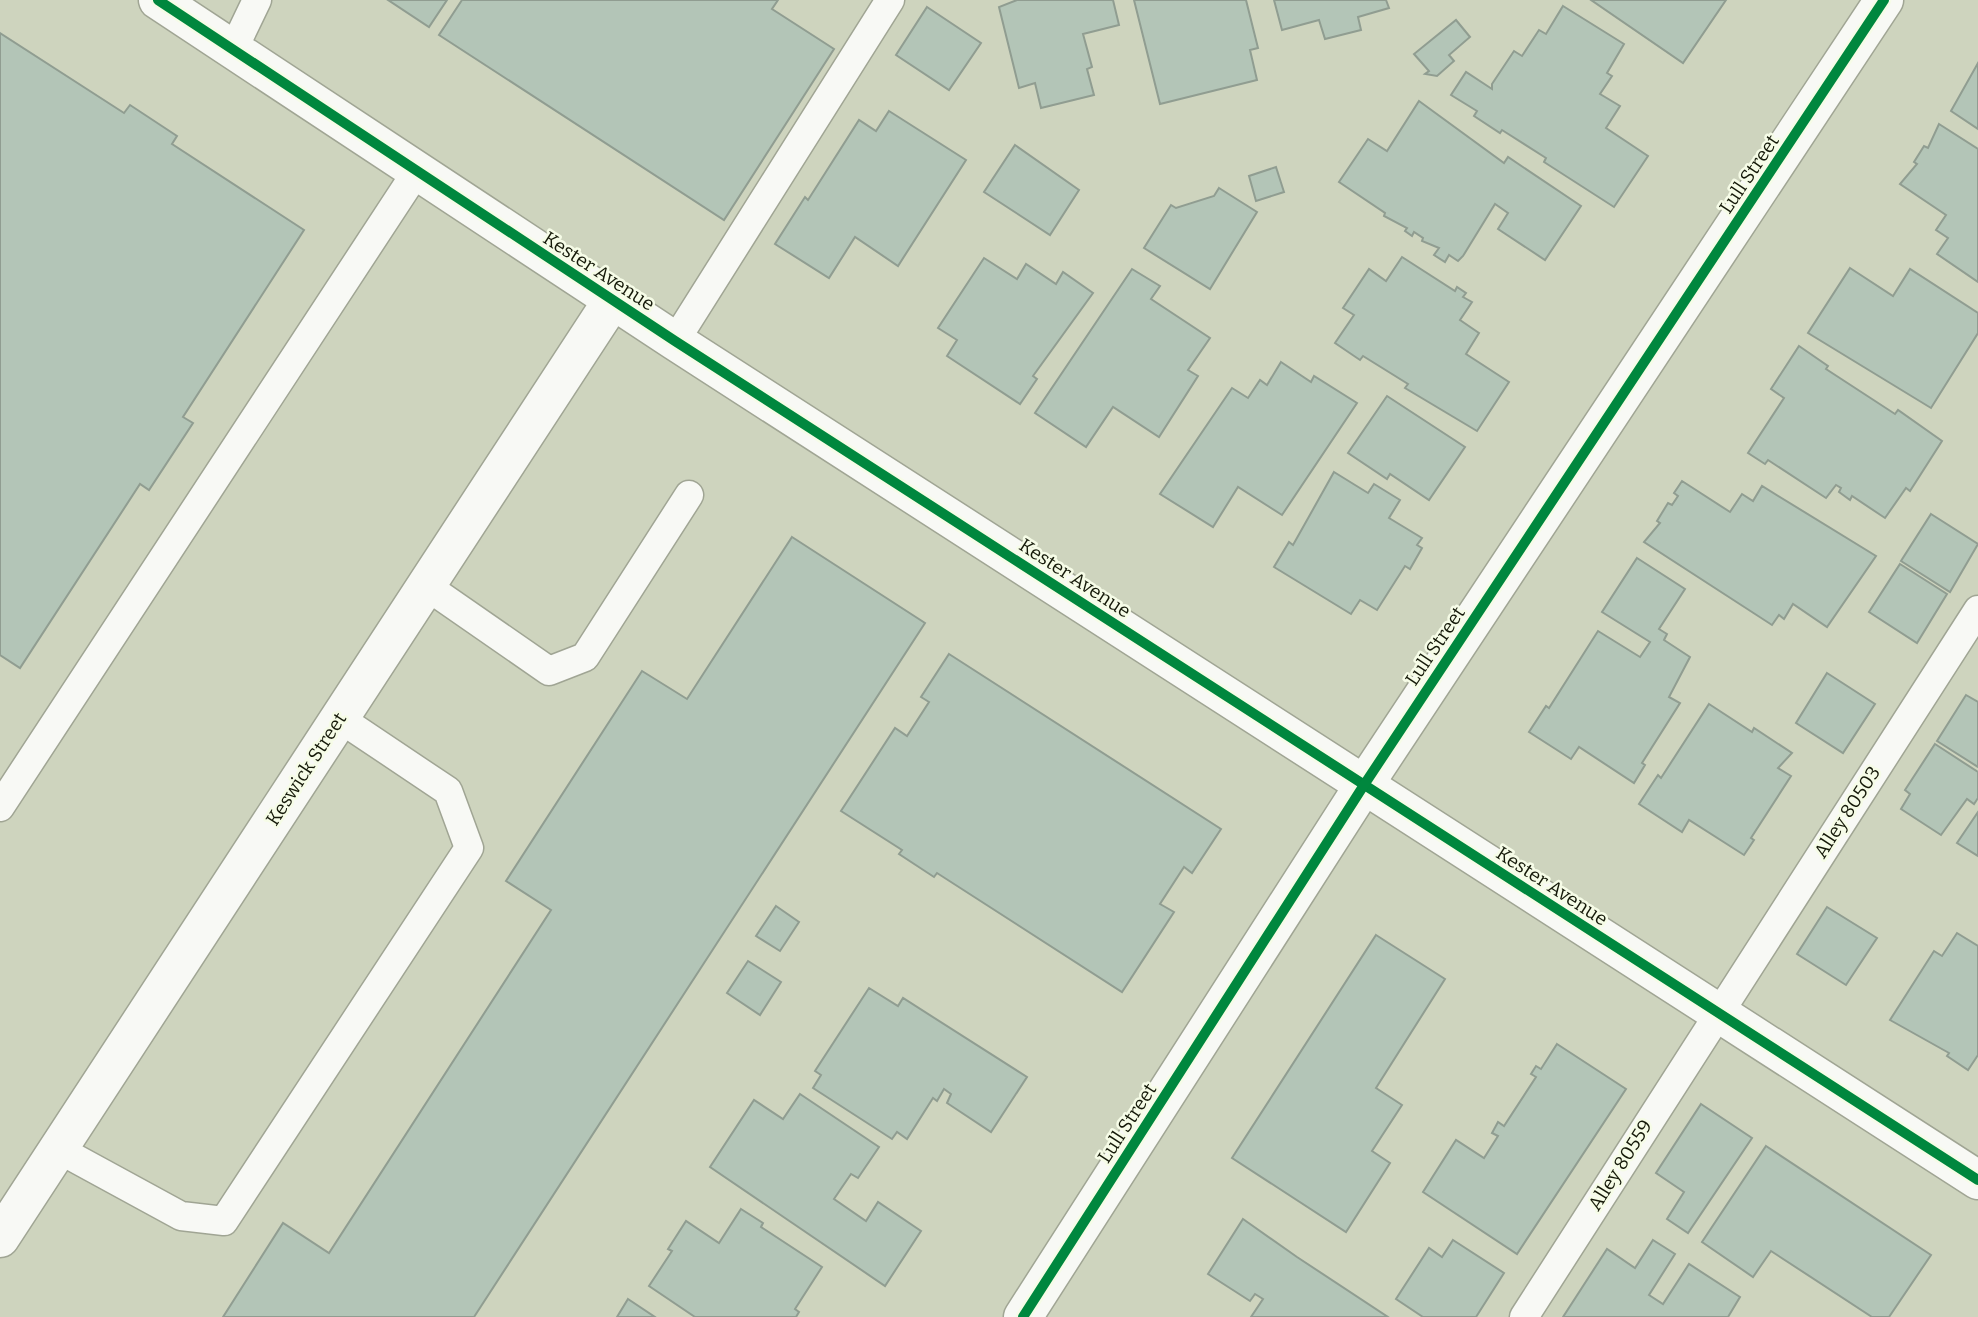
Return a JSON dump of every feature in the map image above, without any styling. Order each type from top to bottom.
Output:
[{"type":"street","name":"Kester Avenue","points":[[158,0],[612,301],[1716,1014],[1978,1180]]},
{"type":"street","name":"Lull Street","points":[[1023,1317],[1364,785],[1884,0]]},
{"type":"street","name":"Keswick Street","points":[[0,1238],[612,301]]},
{"type":"lane","points":[[233,50],[257,0]]},
{"type":"lane","points":[[675,341],[890,0]]},
{"type":"lane","points":[[0,807],[416,171]]},
{"type":"lane","points":[[425,585],[549,671],[585,657],[689,495]]},
{"type":"lane","name":"Alley 80503","points":[[1716,1014],[1978,610]]},
{"type":"lane","points":[[58,1149],[181,1216],[224,1221],[461,860],[468,848],[448,791],[339,718]]},
{"type":"lane","name":"Alley 80559","points":[[1524,1317],[1716,1014]]},
{"type":"building","points":[[388,0],[447,0],[429,27]]},
{"type":"building","points":[[462,0],[778,0],[772,9],[834,49],[724,220],[439,35]]},
{"type":"building","points":[[1017,0],[1113,0],[1119,25],[1083,34],[1092,67],[1087,69],[1094,95],[1041,108],[1035,83],[1019,88],[999,7]]},
{"type":"building","points":[[1134,0],[1246,0],[1258,48],[1250,50],[1257,80],[1160,104]]},
{"type":"building","points":[[1274,0],[1386,0],[1389,8],[1358,17],[1361,30],[1325,39],[1319,20],[1282,30]]},
{"type":"building","points":[[1591,0],[1726,0],[1683,63]]},
{"type":"building","points":[[1563,6],[1624,44],[1607,73],[1612,76],[1600,94],[1620,106],[1606,128],[1648,156],[1614,207],[1544,162],[1546,158],[1474,116],[1477,111],[1451,95],[1466,72],[1492,89],[1492,84],[1514,51],[1522,56],[1539,30],[1546,34]]},
{"type":"building","points":[[927,7],[981,43],[949,90],[896,55]]},
{"type":"building","points":[[1456,20],[1470,37],[1449,55],[1454,61],[1437,76],[1425,74],[1429,71],[1414,54]]},
{"type":"building","points":[[0,33],[124,113],[130,105],[177,136],[172,144],[304,230],[183,417],[193,423],[149,490],[140,484],[20,668],[0,655]]},
{"type":"building","points":[[1978,63],[1978,129],[1951,111]]},
{"type":"building","points":[[1419,101],[1504,163],[1508,157],[1581,206],[1545,260],[1498,229],[1508,213],[1495,204],[1463,256],[1458,261],[1449,255],[1445,262],[1434,255],[1439,248],[1422,241],[1423,238],[1414,232],[1412,236],[1405,231],[1407,228],[1384,216],[1385,213],[1339,182],[1368,139],[1387,151]]},
{"type":"building","points":[[889,111],[966,160],[898,266],[855,237],[829,278],[775,244],[805,197],[808,200],[859,120],[876,131]]},
{"type":"building","points":[[1939,124],[1978,149],[1978,282],[1937,254],[1948,238],[1936,230],[1946,215],[1900,184],[1917,164],[1914,162],[1924,146],[1928,148]]},
{"type":"building","points":[[1015,145],[1079,190],[1050,235],[984,192]]},
{"type":"building","points":[[1276,167],[1284,192],[1256,201],[1249,176]]},
{"type":"building","points":[[1219,188],[1257,212],[1210,289],[1144,248],[1171,205],[1176,208],[1214,196]]},
{"type":"building","points":[[1402,257],[1455,291],[1457,287],[1466,293],[1463,297],[1472,302],[1460,320],[1479,333],[1466,354],[1509,382],[1477,431],[1405,388],[1408,384],[1363,356],[1360,360],[1335,343],[1354,315],[1343,308],[1369,269],[1386,281]]},
{"type":"building","points":[[984,258],[1017,279],[1026,264],[1056,284],[1063,272],[1093,293],[1033,376],[1037,379],[1020,404],[947,356],[957,340],[938,328]]},
{"type":"building","points":[[1850,268],[1893,296],[1910,269],[1978,313],[1978,333],[1931,408],[1808,333]]},
{"type":"building","points":[[1132,269],[1160,286],[1151,299],[1210,338],[1188,370],[1198,376],[1159,437],[1113,407],[1086,447],[1035,413]]},
{"type":"building","points":[[1799,346],[1828,366],[1826,369],[1895,414],[1898,410],[1942,441],[1910,491],[1906,488],[1885,518],[1852,496],[1850,500],[1839,492],[1841,488],[1836,485],[1826,498],[1768,460],[1765,464],[1748,453],[1784,398],[1771,389]]},
{"type":"building","points":[[1281,362],[1311,382],[1314,376],[1357,403],[1282,515],[1238,487],[1213,527],[1160,494],[1232,388],[1248,398],[1260,380],[1267,385]]},
{"type":"building","points":[[1387,396],[1465,447],[1429,500],[1390,474],[1387,479],[1348,453]]},
{"type":"building","points":[[1334,472],[1368,493],[1374,484],[1400,500],[1389,518],[1422,538],[1417,545],[1422,548],[1410,569],[1405,566],[1377,610],[1360,600],[1351,614],[1274,567],[1289,542],[1293,545]]},
{"type":"building","points":[[1682,481],[1730,512],[1742,494],[1753,501],[1762,486],[1876,556],[1827,627],[1793,604],[1784,619],[1779,615],[1772,625],[1644,542],[1660,523],[1657,521],[1668,503],[1672,505],[1678,496],[1674,493]]},
{"type":"building","points":[[1931,514],[1978,544],[1950,592],[1901,561]]},
{"type":"building","points":[[792,537],[925,623],[474,1317],[223,1317],[283,1223],[329,1253],[551,910],[506,881],[642,671],[687,699]]},
{"type":"building","points":[[1637,558],[1685,589],[1659,629],[1667,634],[1664,640],[1690,657],[1669,697],[1680,703],[1642,763],[1645,765],[1634,783],[1579,747],[1571,759],[1529,732],[1546,706],[1549,708],[1598,631],[1640,657],[1650,642],[1602,612]]},
{"type":"building","points":[[1900,564],[1947,594],[1917,643],[1869,612]]},
{"type":"building","points":[[949,654],[1221,829],[1192,873],[1184,867],[1160,904],[1174,912],[1122,992],[937,873],[934,877],[899,854],[902,850],[841,811],[895,728],[907,736],[929,702],[921,697]]},
{"type":"building","points":[[1827,673],[1875,704],[1843,753],[1796,723]]},
{"type":"building","points":[[1966,695],[1978,702],[1978,767],[1937,741]]},
{"type":"building","points":[[1709,704],[1752,732],[1754,728],[1792,753],[1778,768],[1791,776],[1751,838],[1754,840],[1744,855],[1689,820],[1682,832],[1639,804],[1658,775],[1661,778]]},
{"type":"building","points":[[1935,744],[1978,772],[1978,798],[1974,804],[1967,799],[1941,835],[1901,809],[1910,794],[1905,790]]},
{"type":"building","points":[[1978,812],[1978,856],[1957,843]]},
{"type":"building","points":[[776,906],[799,922],[780,951],[756,936]]},
{"type":"building","points":[[1827,907],[1877,938],[1846,985],[1797,954]]},
{"type":"building","points":[[1957,933],[1978,946],[1978,1055],[1968,1070],[1947,1056],[1949,1053],[1890,1020],[1934,951],[1942,956]]},
{"type":"building","points":[[1376,935],[1445,979],[1376,1088],[1402,1105],[1372,1151],[1390,1163],[1346,1232],[1232,1158]]},
{"type":"building","points":[[748,961],[781,982],[760,1015],[727,993]]},
{"type":"building","points":[[869,988],[898,1006],[903,998],[1027,1077],[991,1132],[947,1103],[951,1094],[944,1089],[937,1101],[933,1098],[907,1139],[897,1132],[892,1139],[813,1088],[821,1075],[815,1071]]},
{"type":"building","points":[[1557,1044],[1626,1089],[1517,1254],[1423,1192],[1456,1140],[1484,1158],[1498,1136],[1492,1133],[1498,1122],[1504,1126],[1536,1077],[1531,1074],[1536,1066],[1541,1069]]},
{"type":"building","points":[[800,1094],[879,1147],[858,1178],[851,1174],[834,1199],[866,1221],[878,1202],[921,1231],[885,1286],[710,1167],[754,1100],[783,1119]]},
{"type":"building","points":[[1701,1104],[1752,1138],[1688,1233],[1667,1219],[1684,1192],[1656,1173]]},
{"type":"building","points":[[1766,1146],[1931,1255],[1889,1317],[1872,1317],[1771,1251],[1753,1277],[1702,1242]]},
{"type":"building","points":[[741,1209],[763,1223],[761,1227],[822,1267],[795,1309],[799,1312],[796,1317],[695,1317],[649,1286],[672,1251],[668,1249],[686,1221],[719,1243]]},
{"type":"building","points":[[1243,1219],[1388,1317],[1251,1317],[1263,1299],[1255,1294],[1250,1301],[1208,1274]]},
{"type":"building","points":[[1453,1240],[1504,1273],[1476,1317],[1423,1317],[1396,1299],[1429,1248],[1442,1257]]},
{"type":"building","points":[[1653,1240],[1675,1254],[1649,1295],[1663,1304],[1689,1264],[1740,1297],[1728,1317],[1563,1317],[1607,1249],[1635,1268]]},
{"type":"building","points":[[628,1299],[655,1317],[617,1317]]},
{"type":"cycle path","points":[[158,0],[675,341],[1978,1180]]},
{"type":"cycle path","points":[[1023,1317],[1364,785],[1884,0]]}]
